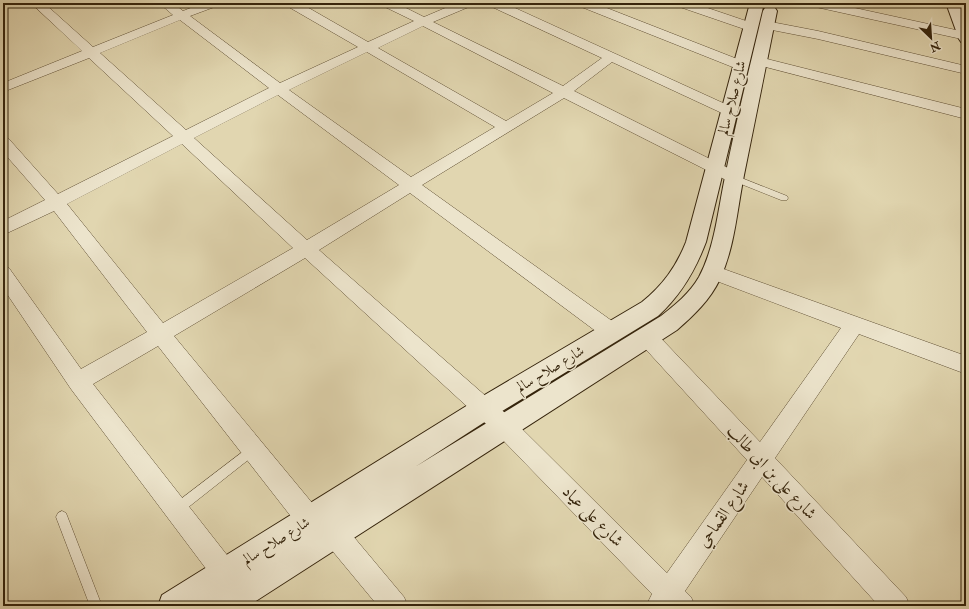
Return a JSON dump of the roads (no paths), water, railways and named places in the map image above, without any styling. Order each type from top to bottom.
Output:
[{"type":"main road","name":"شارع صلاح سالم","points":[[173,606],[485,408],[650,309],[666,296],[678,281],[687,265],[696,242],[706,198],[724,174],[758,26],[757,3]]},
{"type":"main road","name":"شارع صلاح سالم","points":[[758,26],[772,3]]},
{"type":"main road","points":[[950,4],[966,37]]},
{"type":"main road","name":"شارع صلاح سالم","points":[[221,606],[334,533],[669,323],[687,308],[702,290],[712,272],[730,204],[724,174],[729,111],[750,63]]},
{"type":"main road","points":[[706,198],[714,195],[719,196],[730,204]]},
{"type":"street","name":"شارع على عياد","points":[[37,3],[306,249],[485,408],[504,426],[670,602]]},
{"type":"street","points":[[165,3],[279,89],[612,332]]},
{"type":"street","points":[[3,88],[213,3]]},
{"type":"street","points":[[291,3],[506,127]]},
{"type":"street","points":[[387,3],[724,174]]},
{"type":"street","points":[[3,229],[279,89],[422,22],[467,3]]},
{"type":"street","points":[[494,3],[729,111]]},
{"type":"street","points":[[583,3],[750,63],[966,114]]},
{"type":"street","points":[[681,3],[758,26],[818,35],[966,70]]},
{"type":"street","points":[[816,3],[966,37]]},
{"type":"street","points":[[78,382],[159,333],[231,294],[409,184],[564,92],[611,56]]},
{"type":"street","points":[[3,142],[56,202],[159,333],[309,519]]},
{"type":"street","points":[[712,272],[966,365]]},
{"type":"street","points":[[3,273],[78,382],[225,573]]},
{"type":"street","name":"شارع القماحي","points":[[670,602],[761,460],[855,324]]},
{"type":"street","name":"شارع على بن ابى طالب","points":[[647,337],[897,606]]},
{"type":"street","points":[[334,533],[395,606]]},
{"type":"lane","points":[[724,174],[784,198]]},
{"type":"lane","points":[[176,510],[253,449]]},
{"type":"lane","points":[[62,517],[96,606]]}]
